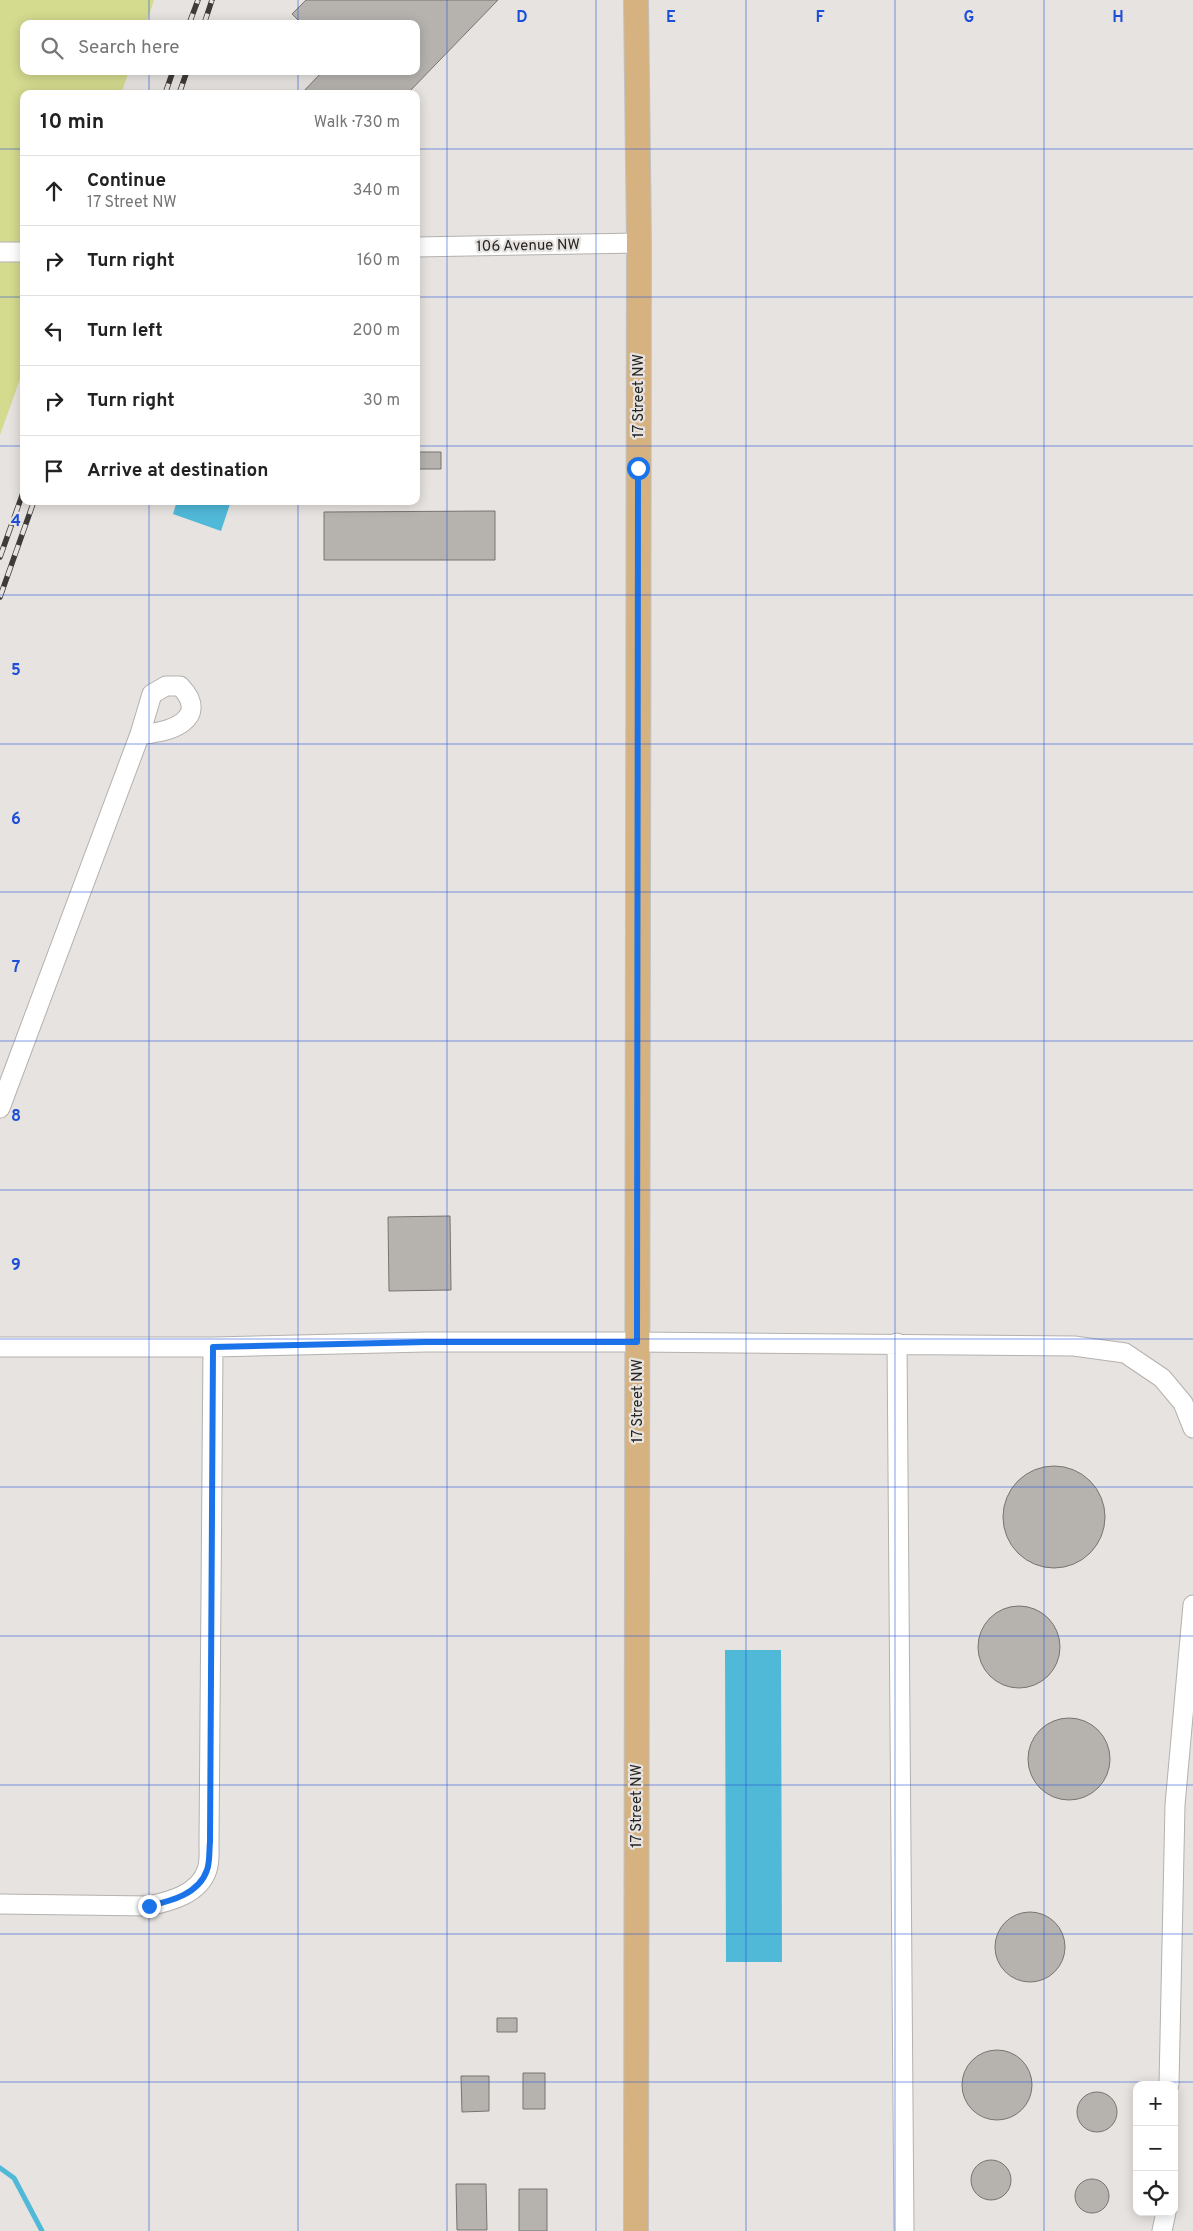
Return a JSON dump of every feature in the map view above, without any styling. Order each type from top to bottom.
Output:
[{"type":"main road","name":"17 Street NW","points":[[636,1],[639,243],[636,2231]]},
{"type":"street","name":"106 Avenue NW","points":[[420,246],[639,243]]},
{"type":"street","points":[[0,252],[20,252]]},
{"type":"street","points":[[0,1108],[140,734]]},
{"type":"street","points":[[2,1346],[213,1347],[426,1342],[637,1342],[1074,1346],[1125,1353],[1162,1378],[1183,1403],[1193,1428]]},
{"type":"street","points":[[897,1343],[904,2231]]},
{"type":"street","points":[[0,1904],[149,1906],[170,1901],[196,1888],[207,1870],[210,1842],[213,1347]]},
{"type":"street","points":[[1169,2081],[1175,1805],[1193,1605]]},
{"type":"street","points":[[1162,2231],[1165,2216]]},
{"type":"green space","points":[[0,0],[154,0],[147,20],[20,20],[20,75],[128,75],[122,90],[20,90],[20,379],[0,435]]},
{"type":"water","points":[[176,505],[230,505],[221,531],[173,514]]},
{"type":"water","points":[[725,1650],[781,1650],[782,1962],[726,1962]]},
{"type":"building","points":[[306,0],[498,0],[411,90],[305,90],[319,75],[420,75],[420,20],[298,20],[292,14]]},
{"type":"building","points":[[420,452],[441,452],[441,469],[420,469]]},
{"type":"building","points":[[495,511],[495,560],[324,560],[324,512]]},
{"type":"building","points":[[450,1216],[451,1290],[389,1291],[388,1217]]},
{"type":"building","points":[[1054,1466],[1073,1470],[1090,1481],[1101,1498],[1105,1517],[1101,1536],[1090,1553],[1073,1564],[1054,1568],[1035,1564],[1018,1553],[1007,1536],[1003,1517],[1007,1498],[1018,1481],[1035,1470]]},
{"type":"building","points":[[1019,1606],[1035,1609],[1048,1618],[1057,1631],[1060,1647],[1057,1663],[1048,1676],[1035,1685],[1019,1688],[1003,1685],[990,1676],[981,1663],[978,1647],[981,1631],[990,1618],[1003,1609]]},
{"type":"building","points":[[1069,1718],[1085,1721],[1098,1730],[1107,1743],[1110,1759],[1107,1775],[1098,1788],[1085,1797],[1069,1800],[1053,1797],[1040,1788],[1031,1775],[1028,1759],[1031,1743],[1040,1730],[1053,1721]]},
{"type":"building","points":[[1030,1912],[1043,1915],[1055,1922],[1062,1934],[1065,1947],[1062,1960],[1055,1972],[1043,1979],[1030,1982],[1017,1979],[1005,1972],[998,1960],[995,1947],[998,1934],[1005,1922],[1017,1915]]},
{"type":"building","points":[[497,2018],[517,2018],[517,2032],[497,2032]]},
{"type":"building","points":[[997,2050],[1010,2053],[1022,2060],[1029,2072],[1032,2085],[1029,2098],[1022,2110],[1010,2117],[997,2120],[984,2117],[972,2110],[965,2098],[962,2085],[965,2072],[972,2060],[984,2053]]},
{"type":"building","points":[[523,2073],[545,2073],[545,2109],[523,2109]]},
{"type":"building","points":[[461,2076],[489,2076],[489,2111],[462,2112]]},
{"type":"building","points":[[1101,2092],[1108,2095],[1114,2101],[1117,2112],[1116,2120],[1108,2129],[1101,2132],[1093,2132],[1086,2129],[1078,2120],[1077,2108],[1080,2101],[1089,2093]]},
{"type":"building","points":[[995,2160],[1002,2163],[1008,2169],[1011,2180],[1010,2188],[1002,2197],[995,2200],[987,2200],[980,2197],[972,2188],[971,2176],[974,2169],[983,2161]]},
{"type":"building","points":[[1092,2179],[1099,2180],[1104,2184],[1108,2189],[1108,2203],[1104,2208],[1099,2212],[1092,2213],[1085,2212],[1080,2208],[1076,2203],[1075,2196],[1076,2189],[1080,2184],[1085,2180]]},
{"type":"building","points":[[456,2184],[486,2184],[487,2230],[457,2230]]},
{"type":"building","points":[[519,2189],[547,2189],[547,2231],[519,2231]]},
{"type":"waterway","points":[[0,2168],[14,2178],[42,2231]]},
{"type":"railway","points":[[190,20],[198,0]]},
{"type":"railway","points":[[205,20],[212,0]]},
{"type":"railway","points":[[166,90],[172,75]]},
{"type":"railway","points":[[180,90],[186,75]]},
{"type":"railway","points":[[0,557],[20,501]]},
{"type":"railway","points":[[0,597],[33,505]]},
{"type":"route","points":[[149,1906],[170,1901],[196,1888],[207,1870],[210,1842],[213,1347],[426,1342],[637,1342],[638,468]]}]
